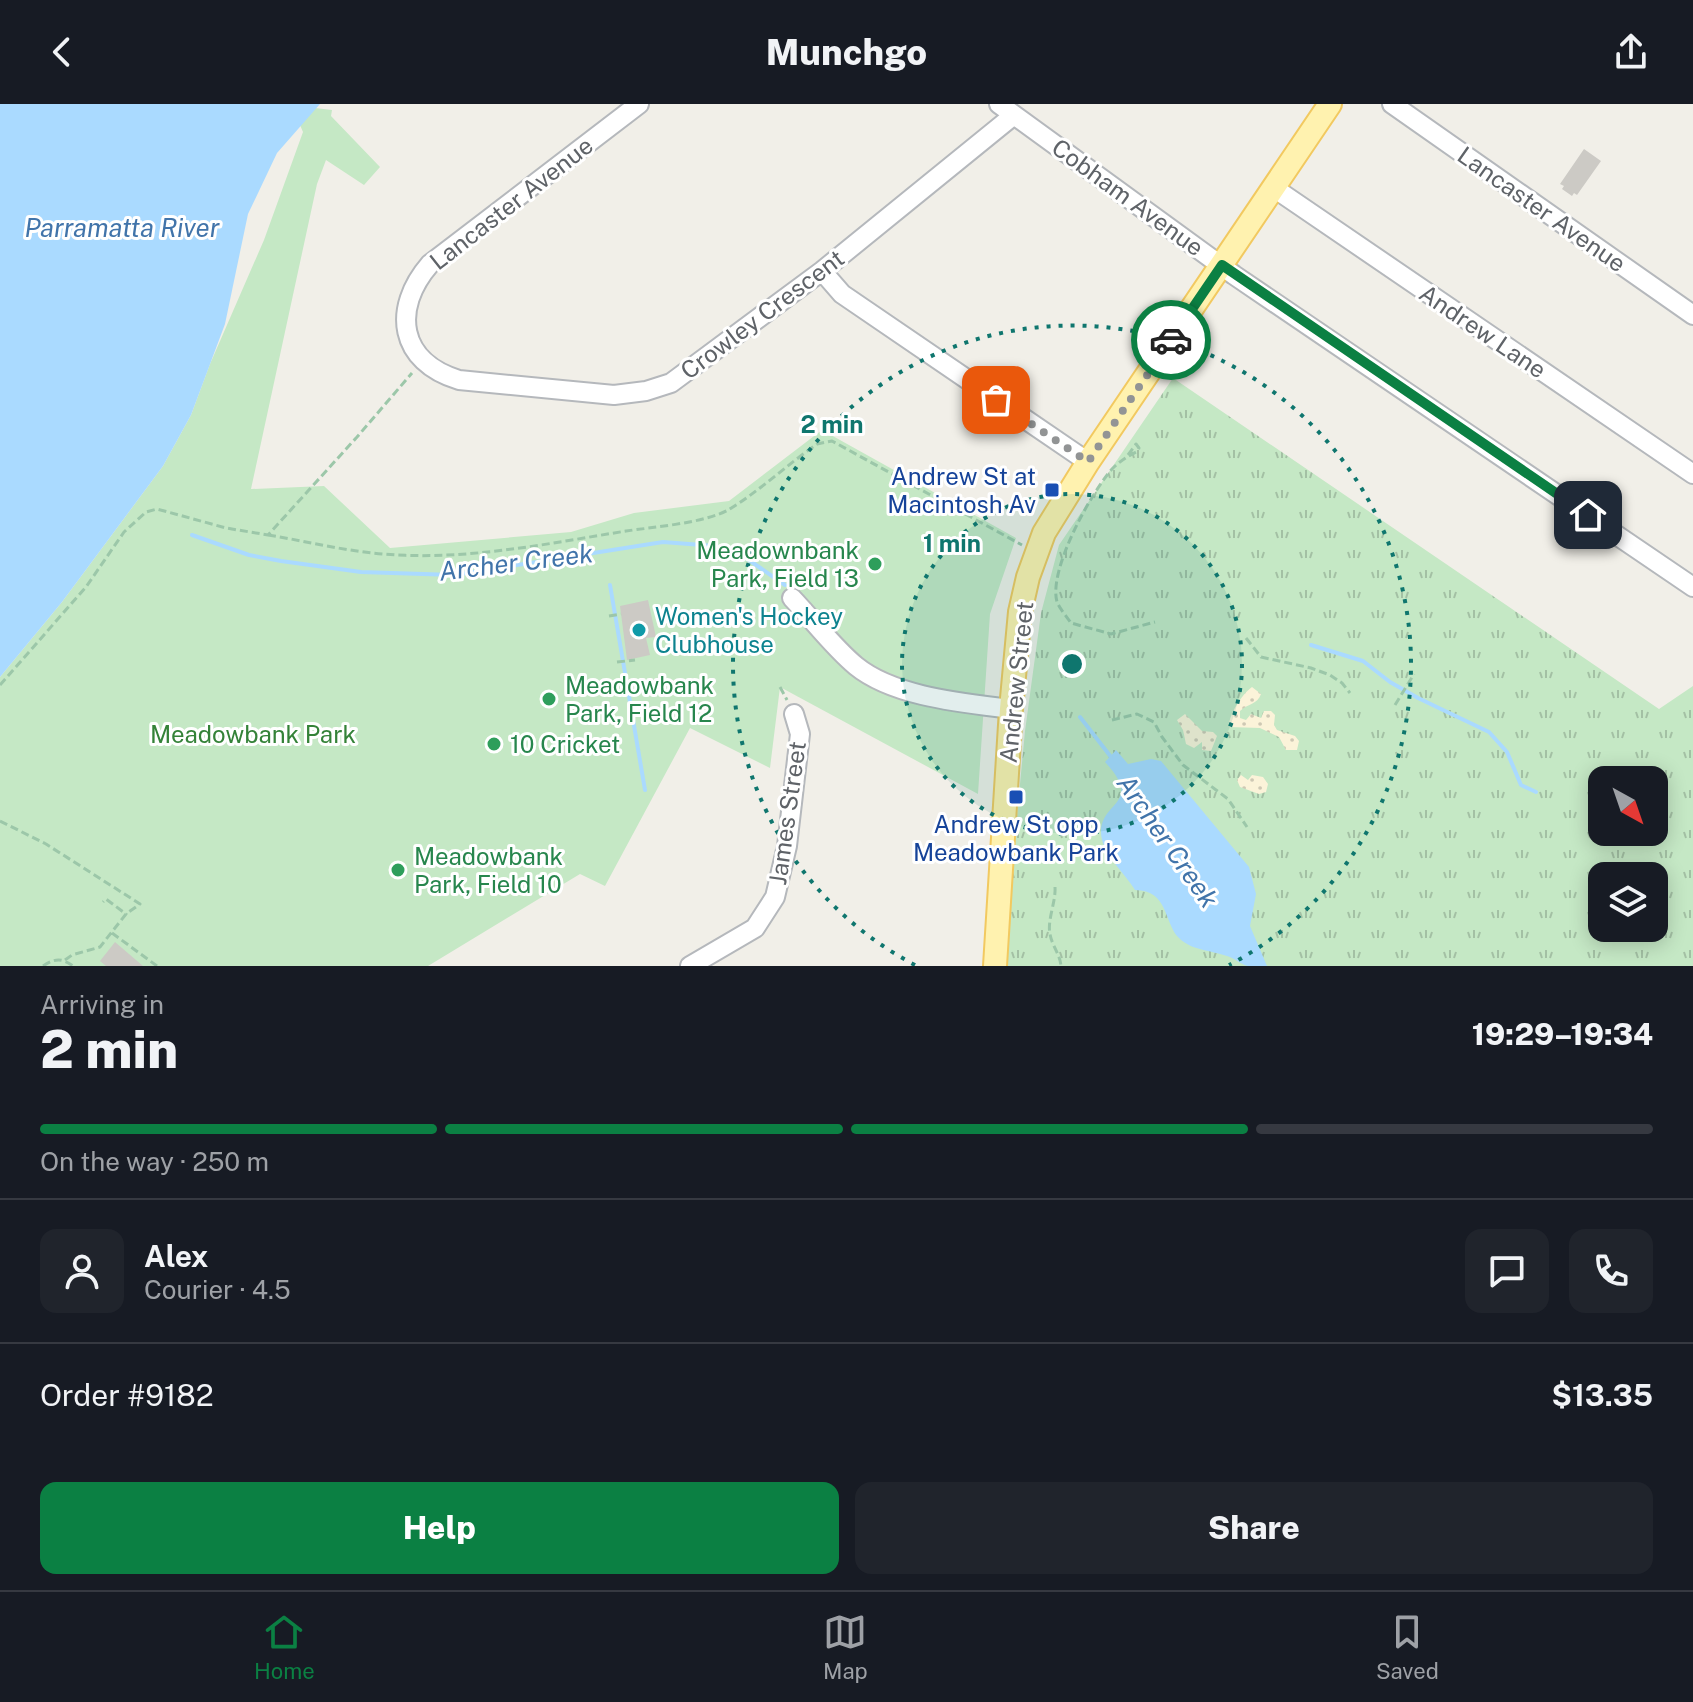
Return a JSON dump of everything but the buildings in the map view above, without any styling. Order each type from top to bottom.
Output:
[{"type":"main road","name":"Andrew Street","points":[[995,966],[1020,612],[1036,553],[1044,533],[1088,462],[1330,104]]},
{"type":"street","name":"Lancaster Avenue","points":[[423,362],[412,345],[406,324],[407,302],[415,281],[430,264],[639,104]]},
{"type":"street","name":"Lancaster Avenue","points":[[1392,104],[1693,315]]},
{"type":"street","name":"Crowley Crescent","points":[[423,362],[439,374],[459,380],[614,395],[646,391],[671,383],[822,271],[1006,109]]},
{"type":"street","name":"Cobham Avenue","points":[[1006,109],[1222,265],[1693,587]]},
{"type":"street","name":"Andrew Lane","points":[[1274,188],[1693,474]]},
{"type":"street","points":[[822,271],[842,294],[1088,462]]},
{"type":"street","points":[[792,598],[858,667],[867,672],[899,688],[950,701],[1011,709]]},
{"type":"street","name":"James Street","points":[[690,966],[755,928],[775,897],[787,846],[800,734],[794,714]]},
{"type":"path","points":[[268,535],[423,362]]},
{"type":"path","points":[[0,685],[86,587],[124,532],[146,512],[157,509],[226,528],[385,554],[436,555],[515,548],[660,526],[727,510],[810,449],[832,441],[1036,553]]},
{"type":"path","points":[[1128,455],[1111,470],[1070,539],[1059,569],[1057,601],[1071,623],[1111,634],[1155,622]]},
{"type":"path","points":[[609,616],[621,614]]},
{"type":"path","points":[[1246,638],[1261,657],[1330,675],[1350,693]]},
{"type":"path","points":[[617,662],[635,660]]},
{"type":"path","points":[[1395,705],[1414,674]]},
{"type":"path","points":[[1112,720],[1137,714],[1154,722],[1183,765],[1228,799],[1247,827]]},
{"type":"path","points":[[0,821],[46,844],[140,904],[126,914],[100,947],[65,960]]},
{"type":"path","points":[[1055,887],[1056,905],[1049,928],[1061,966]]},
{"type":"path","points":[[103,902],[106,899],[126,914]]},
{"type":"path","points":[[112,933],[157,966]]},
{"type":"path","points":[[43,966],[58,959],[73,966]]},
{"type":"green space","name":"Meadowbank Park","points":[[315,108],[332,110],[331,116],[380,167],[364,185],[326,160],[317,184],[251,489],[324,486],[390,548],[571,532],[634,513],[729,501],[822,430],[1016,538],[990,614],[978,794],[780,687],[770,768],[690,728],[605,886],[580,874],[428,966],[0,966],[0,677],[62,602],[163,466],[191,415],[264,240],[303,132],[300,125]]},
{"type":"green space","points":[[1173,378],[1659,709],[1693,686],[1693,966],[1008,966],[1008,912],[1025,731],[1041,613],[1059,545]]},
{"type":"sand","points":[[1252,687],[1261,694],[1240,711],[1240,718],[1246,720],[1251,714],[1261,718],[1264,711],[1271,711],[1275,715],[1277,730],[1295,736],[1299,741],[1297,750],[1286,750],[1279,737],[1260,728],[1229,727],[1236,706]]},
{"type":"sand","points":[[1185,714],[1202,731],[1213,732],[1217,736],[1211,751],[1202,750],[1202,742],[1194,748],[1186,744],[1177,720]]},
{"type":"sand","points":[[1241,775],[1248,780],[1252,775],[1263,777],[1268,784],[1266,792],[1259,794],[1240,787],[1237,780]]},
{"type":"water","name":"Parramatta River","points":[[0,104],[320,104],[277,153],[248,214],[225,324],[191,415],[163,466],[62,602],[0,677]]},
{"type":"water","points":[[1116,750],[1128,764],[1151,759],[1161,761],[1249,867],[1256,894],[1250,926],[1267,966],[1246,965],[1185,943],[1174,932],[1160,901],[1146,891],[1135,890],[1114,862],[1105,848],[1101,832],[1107,814],[1121,794],[1116,776],[1105,762]]},
{"type":"waterway","name":"Archer Creek","points":[[192,535],[249,555],[281,561],[361,572],[454,575],[663,542],[715,546],[746,558],[785,585]]},
{"type":"waterway","points":[[610,585],[645,790]]},
{"type":"waterway","points":[[1311,645],[1363,661],[1418,698],[1489,732],[1507,752],[1521,785],[1536,792]]},
{"type":"waterway","name":"Archer Creek","points":[[1080,717],[1111,757]]},
{"type":"way so far","points":[[996,400],[1088,462],[1171,340]]},
{"type":"place","name":"Andrew St at Macintosh Av","points":[[1052,490]]},
{"type":"place","name":"Meadownbank Park, Field 13","points":[[875,564]]},
{"type":"place","name":"Women's Hockey Clubhouse","points":[[639,630]]},
{"type":"place","name":"Meadowbank Park, Field 12","points":[[549,699]]},
{"type":"place","name":"10 Cricket","points":[[494,744]]},
{"type":"place","name":"Andrew St opp Meadowbank Park","points":[[1016,797]]},
{"type":"place","name":"Meadowbank Park, Field 10","points":[[398,870]]},
{"type":"route","points":[[1171,340],[1222,265],[1588,515]]}]
